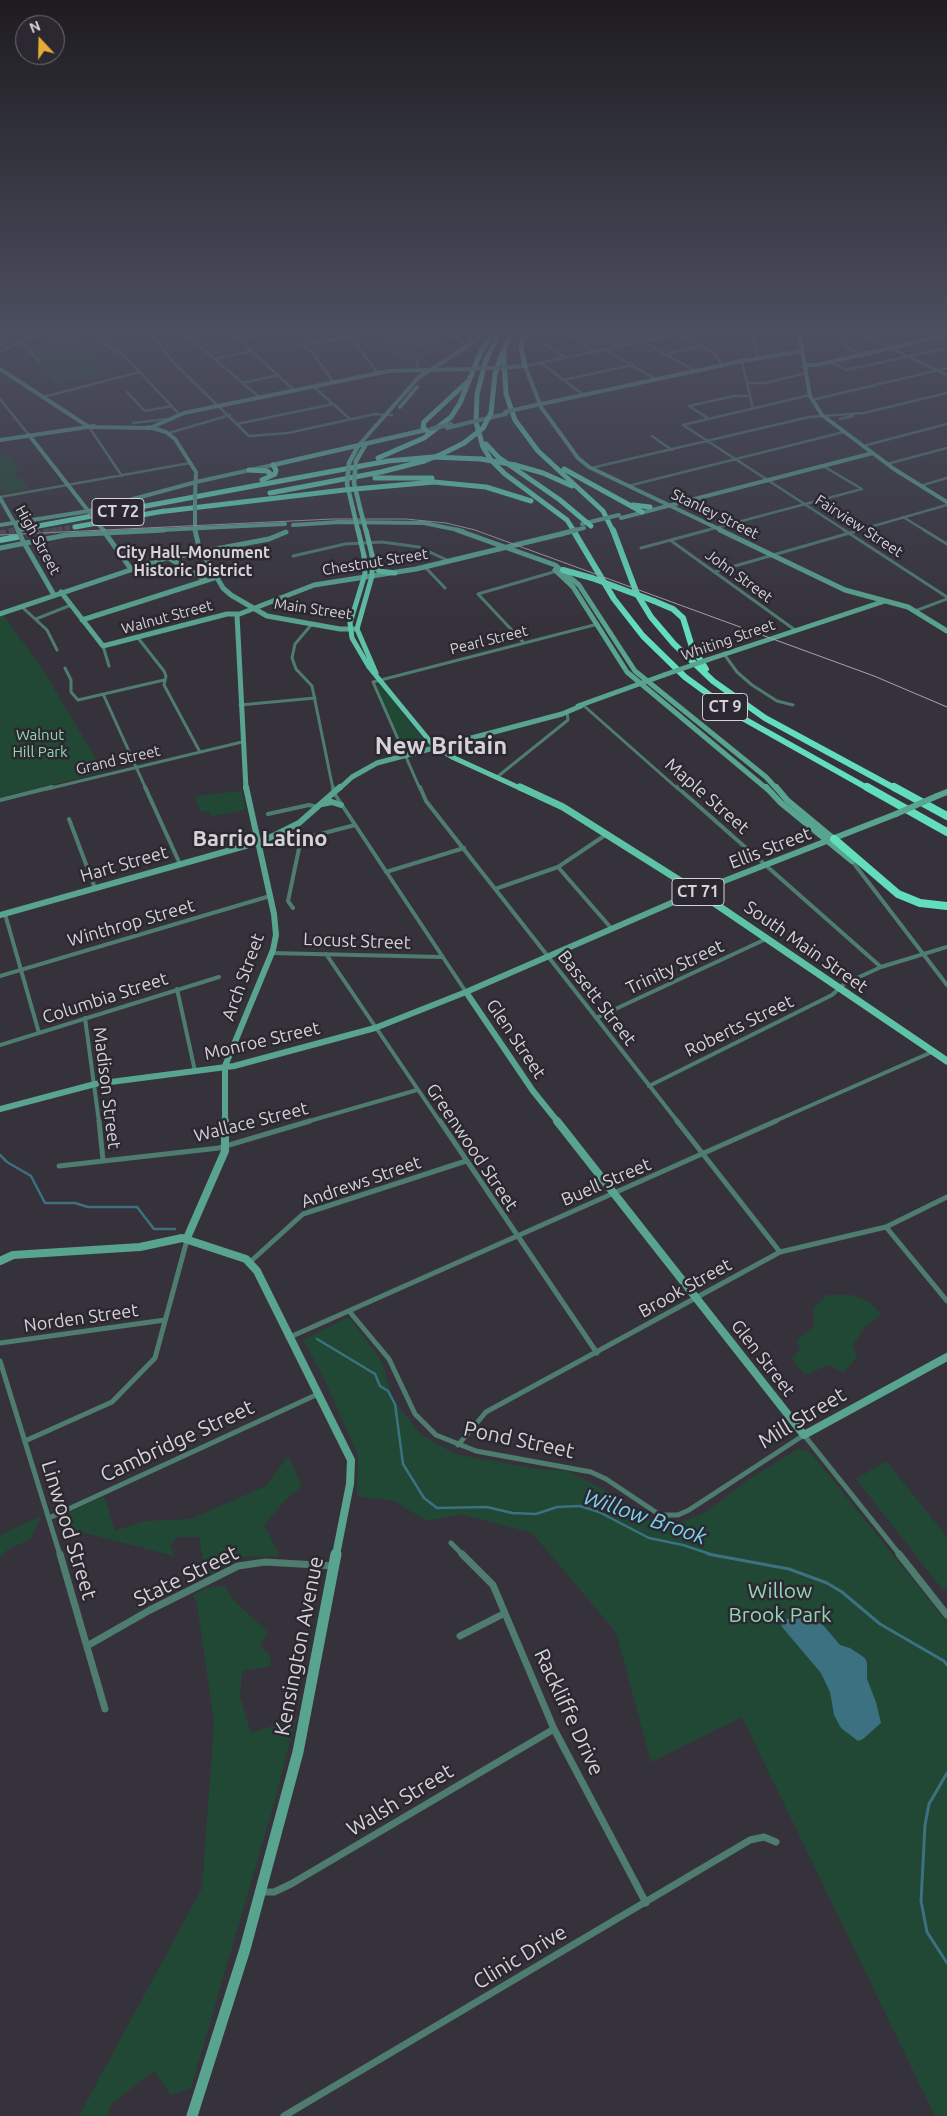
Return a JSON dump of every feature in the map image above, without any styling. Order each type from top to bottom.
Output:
[{"type":"highway","points":[[344,468],[393,453],[435,431]]},
{"type":"highway","points":[[478,431],[496,456],[553,495],[586,525]]},
{"type":"highway","name":"CT 9","points":[[478,431],[485,451],[497,467],[558,511],[570,524],[612,597],[629,620],[659,653],[691,681],[731,711],[771,736],[947,832]]},
{"type":"highway","points":[[320,484],[385,472],[424,460],[442,454],[464,443],[480,431]]},
{"type":"highway","name":"CT 9","points":[[523,431],[532,444],[600,507],[609,522],[630,580],[646,610],[682,653],[726,692],[782,728],[947,816]]},
{"type":"highway","points":[[532,444],[566,470],[640,511]]},
{"type":"highway","points":[[344,468],[416,458],[481,459],[515,465],[557,478],[587,496]]},
{"type":"highway","points":[[213,494],[272,476],[276,472],[273,465]]},
{"type":"highway","name":"CT 72","points":[[22,529],[344,468]]},
{"type":"highway","points":[[249,470],[266,471],[272,476]]},
{"type":"highway","points":[[320,484],[388,478],[444,478],[490,486],[531,501],[555,516],[578,538]]},
{"type":"highway","points":[[158,512],[355,486],[449,482],[491,488],[531,501]]},
{"type":"highway","name":"CT 72","points":[[75,527],[320,484]]},
{"type":"highway","points":[[626,502],[650,507]]},
{"type":"highway","points":[[0,540],[21,540]]},
{"type":"highway","points":[[560,570],[592,578],[673,609],[684,619],[698,657],[726,692]]},
{"type":"highway","points":[[885,783],[947,811]]},
{"type":"highway","points":[[918,816],[947,837]]},
{"type":"highway","points":[[831,840],[898,894],[920,903],[947,906]]},
{"type":"highway","points":[[852,862],[899,900],[916,907],[947,912]]},
{"type":"main road","points":[[273,465],[427,431]]},
{"type":"main road","points":[[366,444],[427,431]]},
{"type":"main road","points":[[374,435],[387,439]]},
{"type":"main road","name":"CT 71","points":[[366,444],[356,461],[355,486],[373,565],[372,576],[357,629],[371,666]]},
{"type":"main road","name":"CT 71","points":[[358,446],[349,463],[348,487],[364,556],[364,577],[354,608],[350,629],[355,643],[380,679],[435,747]]},
{"type":"main road","points":[[333,451],[346,452],[352,456]]},
{"type":"main road","points":[[373,565],[379,571],[395,573]]},
{"type":"main road","points":[[354,608],[360,614]]},
{"type":"main road","points":[[355,643],[361,642]]},
{"type":"main road","name":"South Main Street","points":[[435,747],[559,804],[698,892],[947,1061]]},
{"type":"street","points":[[25,431],[131,569]]},
{"type":"street","points":[[0,440],[61,431]]},
{"type":"street","points":[[92,431],[122,476]]},
{"type":"street","points":[[160,431],[169,433],[177,431]]},
{"type":"street","points":[[244,431],[249,436],[282,434],[297,431]]},
{"type":"street","name":"CT 71","points":[[358,446],[372,431]]},
{"type":"street","name":"CT 71","points":[[366,444],[378,431]]},
{"type":"street","name":"Stanley Street","points":[[558,431],[578,458],[592,468],[846,590],[915,611],[947,631]]},
{"type":"street","name":"Fairview Street","points":[[692,431],[947,598]]},
{"type":"street","points":[[592,468],[758,431]]},
{"type":"street","points":[[863,446],[921,431]]},
{"type":"street","points":[[628,486],[844,432],[886,464],[947,503]]},
{"type":"street","name":"Main Street","points":[[169,433],[196,472],[195,529],[202,551],[227,591],[251,608],[268,616],[312,624],[357,629]]},
{"type":"street","points":[[652,436],[672,450]]},
{"type":"street","points":[[886,464],[947,448]]},
{"type":"street","name":"Chestnut Street","points":[[251,608],[308,586],[425,567],[873,453]]},
{"type":"street","points":[[0,498],[190,464]]},
{"type":"street","points":[[0,525],[89,513],[196,482],[273,465]]},
{"type":"street","points":[[641,548],[862,489],[823,466]]},
{"type":"street","points":[[920,486],[947,478]]},
{"type":"street","name":"High Street","points":[[0,498],[15,524],[21,540],[54,595]]},
{"type":"street","points":[[714,572],[947,503]]},
{"type":"street","name":"Chestnut Street","points":[[640,511],[650,507],[667,505]]},
{"type":"street","points":[[903,517],[947,544]]},
{"type":"street","points":[[0,548],[21,540],[64,535],[285,524],[294,527],[345,523],[432,525],[464,532],[531,556],[560,570],[579,585],[629,663],[646,680],[747,765],[780,803],[831,840],[852,862],[947,985]]},
{"type":"street","points":[[264,539],[285,524]]},
{"type":"street","points":[[250,527],[286,532]]},
{"type":"street","points":[[0,614],[131,569],[169,558],[264,539],[286,532],[294,527]]},
{"type":"street","name":"John Street","points":[[670,540],[795,630]]},
{"type":"street","points":[[293,556],[347,543],[386,542],[423,548],[449,561]]},
{"type":"street","points":[[169,558],[205,580]]},
{"type":"street","points":[[425,567],[445,588]]},
{"type":"street","points":[[524,643],[478,593],[560,570]]},
{"type":"street","points":[[560,570],[573,587],[622,666],[747,765]]},
{"type":"street","points":[[82,620],[217,577]]},
{"type":"street","points":[[61,592],[103,646],[109,666]]},
{"type":"street","points":[[915,611],[947,598]]},
{"type":"street","name":"Whiting Street","points":[[334,793],[367,768],[405,754],[556,714],[640,682],[885,601]]},
{"type":"street","points":[[36,619],[71,605]]},
{"type":"street","points":[[21,606],[47,631],[57,650]]},
{"type":"street","points":[[238,614],[251,608]]},
{"type":"street","name":"Walnut Street","points":[[103,646],[227,614],[238,614]]},
{"type":"street","name":"Arch Street","points":[[187,1238],[226,1146],[225,1068],[272,953],[276,928],[246,797],[236,620],[238,614]]},
{"type":"street","name":"Pearl Street","points":[[380,679],[603,623]]},
{"type":"street","name":"Glen Street","points":[[312,624],[297,642],[292,657],[296,668],[311,684],[334,793],[441,957],[533,1091],[804,1436]]},
{"type":"street","points":[[138,638],[164,671],[166,675],[164,686],[200,752]]},
{"type":"street","points":[[724,654],[738,673],[756,688],[778,702],[793,705]]},
{"type":"street","points":[[64,668],[71,678],[70,690],[75,699],[104,696],[164,680]]},
{"type":"street","name":"Bassett Street","points":[[380,679],[374,681],[373,685],[426,801],[780,1252]]},
{"type":"street","points":[[104,696],[138,767],[180,864]]},
{"type":"street","points":[[240,705],[314,698]]},
{"type":"street","name":"Whiting Street","points":[[556,714],[567,712],[582,705]]},
{"type":"street","name":"Maple Street","points":[[582,705],[881,967]]},
{"type":"street","points":[[497,776],[568,720],[567,712]]},
{"type":"street","name":"Grand Street","points":[[0,800],[242,742]]},
{"type":"street","name":"Ellis Street","points":[[466,992],[698,892],[947,792]]},
{"type":"street","name":"Hart Street","points":[[2,914],[256,843],[289,830],[334,793]]},
{"type":"street","points":[[268,814],[309,805],[332,802],[341,804]]},
{"type":"street","points":[[69,819],[95,888]]},
{"type":"street","points":[[293,908],[288,901],[301,839],[355,825]]},
{"type":"street","points":[[495,888],[558,867],[607,834]]},
{"type":"street","points":[[386,872],[464,848]]},
{"type":"street","points":[[558,867],[612,930]]},
{"type":"street","name":"Winthrop Street","points":[[0,976],[270,896]]},
{"type":"street","points":[[2,914],[21,970],[39,1033]]},
{"type":"street","name":"Trinity Street","points":[[596,1018],[766,939]]},
{"type":"street","name":"Roberts Street","points":[[649,1086],[840,989],[844,984],[881,967],[947,948]]},
{"type":"street","name":"Locust Street","points":[[272,953],[441,957]]},
{"type":"street","name":"Greenwood Street","points":[[326,954],[597,1353]]},
{"type":"street","name":"Columbia Street","points":[[0,1045],[219,977]]},
{"type":"street","points":[[177,989],[195,1071]]},
{"type":"street","name":"Monroe Street","points":[[0,1109],[95,1084],[225,1068],[375,1028],[466,992]]},
{"type":"street","name":"Madison Street","points":[[85,1018],[95,1084],[103,1160]]},
{"type":"street","name":"Buell Street","points":[[290,1337],[932,1052]]},
{"type":"street","name":"Wallace Street","points":[[59,1166],[226,1146],[417,1090]]},
{"type":"street","name":"Andrews Street","points":[[250,1262],[303,1214],[466,1162]]},
{"type":"street","name":"Brook Street","points":[[458,1445],[478,1418],[486,1412],[780,1252],[886,1227],[947,1197]]},
{"type":"street","points":[[886,1227],[947,1301]]},
{"type":"street","points":[[0,1261],[13,1255],[136,1248],[178,1238],[187,1238],[250,1262]]},
{"type":"street","points":[[25,1441],[112,1402],[155,1358],[187,1238]]},
{"type":"street","name":"Kensington Avenue","points":[[192,2116],[261,1892],[307,1716],[352,1465],[348,1451],[319,1393],[250,1262]]},
{"type":"street","name":"Pond Street","points":[[349,1311],[389,1359],[409,1405],[422,1422],[436,1435],[458,1445],[484,1453],[591,1472],[606,1478],[652,1511],[668,1516],[678,1515]]},
{"type":"street","name":"Norden Street","points":[[0,1343],[165,1320]]},
{"type":"street","name":"Mill Street","points":[[678,1515],[706,1500],[804,1436],[947,1357]]},
{"type":"street","name":"Linwood Street","points":[[0,1361],[49,1518],[105,1709]]},
{"type":"street","name":"Cambridge Street","points":[[49,1518],[319,1393]]},
{"type":"street","points":[[804,1436],[947,1614]]},
{"type":"street","name":"Rackliffe Drive","points":[[452,1543],[493,1586],[554,1729],[646,1903]]},
{"type":"street","name":"State Street","points":[[87,1646],[150,1610],[238,1566],[265,1562],[335,1566]]},
{"type":"street","points":[[460,1636],[505,1612]]},
{"type":"street","name":"Walsh Street","points":[[261,1892],[274,1892],[291,1884],[554,1729]]},
{"type":"street","name":"Clinic Drive","points":[[284,2116],[750,1840],[764,1837],[776,1842]]},
{"type":"green space","points":[[10,456],[19,471],[14,472],[19,478],[17,479],[23,479],[28,489],[5,493],[0,488],[0,483],[6,482],[0,482],[0,458]]},
{"type":"green space","name":"Walnut Hill Park","points":[[3,615],[40,665],[104,772],[0,797],[0,617]]},
{"type":"green space","points":[[380,684],[427,744],[426,746],[405,750],[376,685]]},
{"type":"green space","points":[[242,791],[245,810],[211,816],[209,811],[201,812],[195,796]]},
{"type":"green space","points":[[827,1295],[851,1295],[869,1302],[881,1314],[865,1327],[852,1346],[857,1357],[844,1373],[828,1365],[804,1375],[792,1358],[800,1350],[797,1340],[814,1326],[813,1309]]},
{"type":"green space","name":"Willow Brook Park","points":[[349,1317],[381,1360],[393,1399],[420,1434],[455,1454],[536,1469],[568,1471],[601,1488],[648,1519],[673,1525],[705,1513],[746,1481],[798,1449],[810,1452],[947,1622],[947,2116],[935,2116],[742,1717],[651,1762],[616,1632],[532,1533],[461,1514],[427,1521],[394,1501],[357,1496],[358,1455],[322,1374],[303,1340]]},
{"type":"green space","points":[[288,1456],[302,1486],[285,1500],[264,1525],[280,1556],[242,1557],[206,1577],[199,1537],[177,1537],[170,1546],[175,1556],[61,1527],[57,1529],[57,1519],[104,1496],[115,1531],[145,1521],[191,1519],[266,1486]]},
{"type":"green space","points":[[886,1461],[947,1537],[947,1588],[943,1590],[856,1479]]},
{"type":"green space","points":[[41,1516],[30,1540],[8,1549],[0,1558],[0,1535]]},
{"type":"green space","points":[[225,1586],[233,1600],[268,1632],[260,1645],[270,1655],[271,1666],[242,1671],[240,1696],[251,1733],[296,1718],[275,1800],[191,2088],[171,2095],[154,2071],[112,2103],[108,2116],[79,2116],[202,1888],[214,1723],[197,1604],[193,1595],[206,1588]]},
{"type":"water","points":[[797,1616],[809,1618],[823,1625],[840,1645],[850,1648],[865,1658],[867,1663],[867,1679],[876,1702],[881,1723],[863,1739],[858,1741],[841,1728],[834,1715],[830,1692],[821,1673],[782,1627],[781,1621]]},
{"type":"waterway","name":"Willow Brook","points":[[0,1155],[7,1162],[31,1176],[45,1203],[75,1203],[88,1207],[137,1207],[154,1229],[175,1229]]},
{"type":"waterway","name":"Willow Brook","points":[[317,1339],[375,1374],[380,1386],[388,1391],[395,1404],[403,1464],[424,1498],[437,1508],[487,1507],[512,1513],[536,1514],[557,1507],[580,1506],[599,1512],[649,1538],[683,1545],[712,1555]]},
{"type":"waterway","name":"Willow Brook","points":[[708,1554],[712,1555]]},
{"type":"waterway","name":"Willow Brook","points":[[712,1555],[789,1569],[827,1583],[842,1592],[880,1624],[944,1661],[947,1665]]},
{"type":"waterway","name":"Willow Brook","points":[[947,1773],[929,1804],[925,1825],[921,1901],[927,1932],[947,1963]]},
{"type":"tunnel","points":[[50,531],[75,527]]},
{"type":"tunnel","points":[[9,531],[22,529]]},
{"type":"tunnel","points":[[0,533],[16,530]]},
{"type":"tunnel","points":[[17,537],[57,530]]},
{"type":"railway","points":[[0,535],[333,519],[406,519],[446,523],[475,530],[874,676],[947,707]]},
{"type":"district","name":"City Hall–Monument Historic District","points":[[193,562]]},
{"type":"district","name":"New Britain","points":[[441,746]]},
{"type":"district","name":"Barrio Latino","points":[[260,839]]}]
